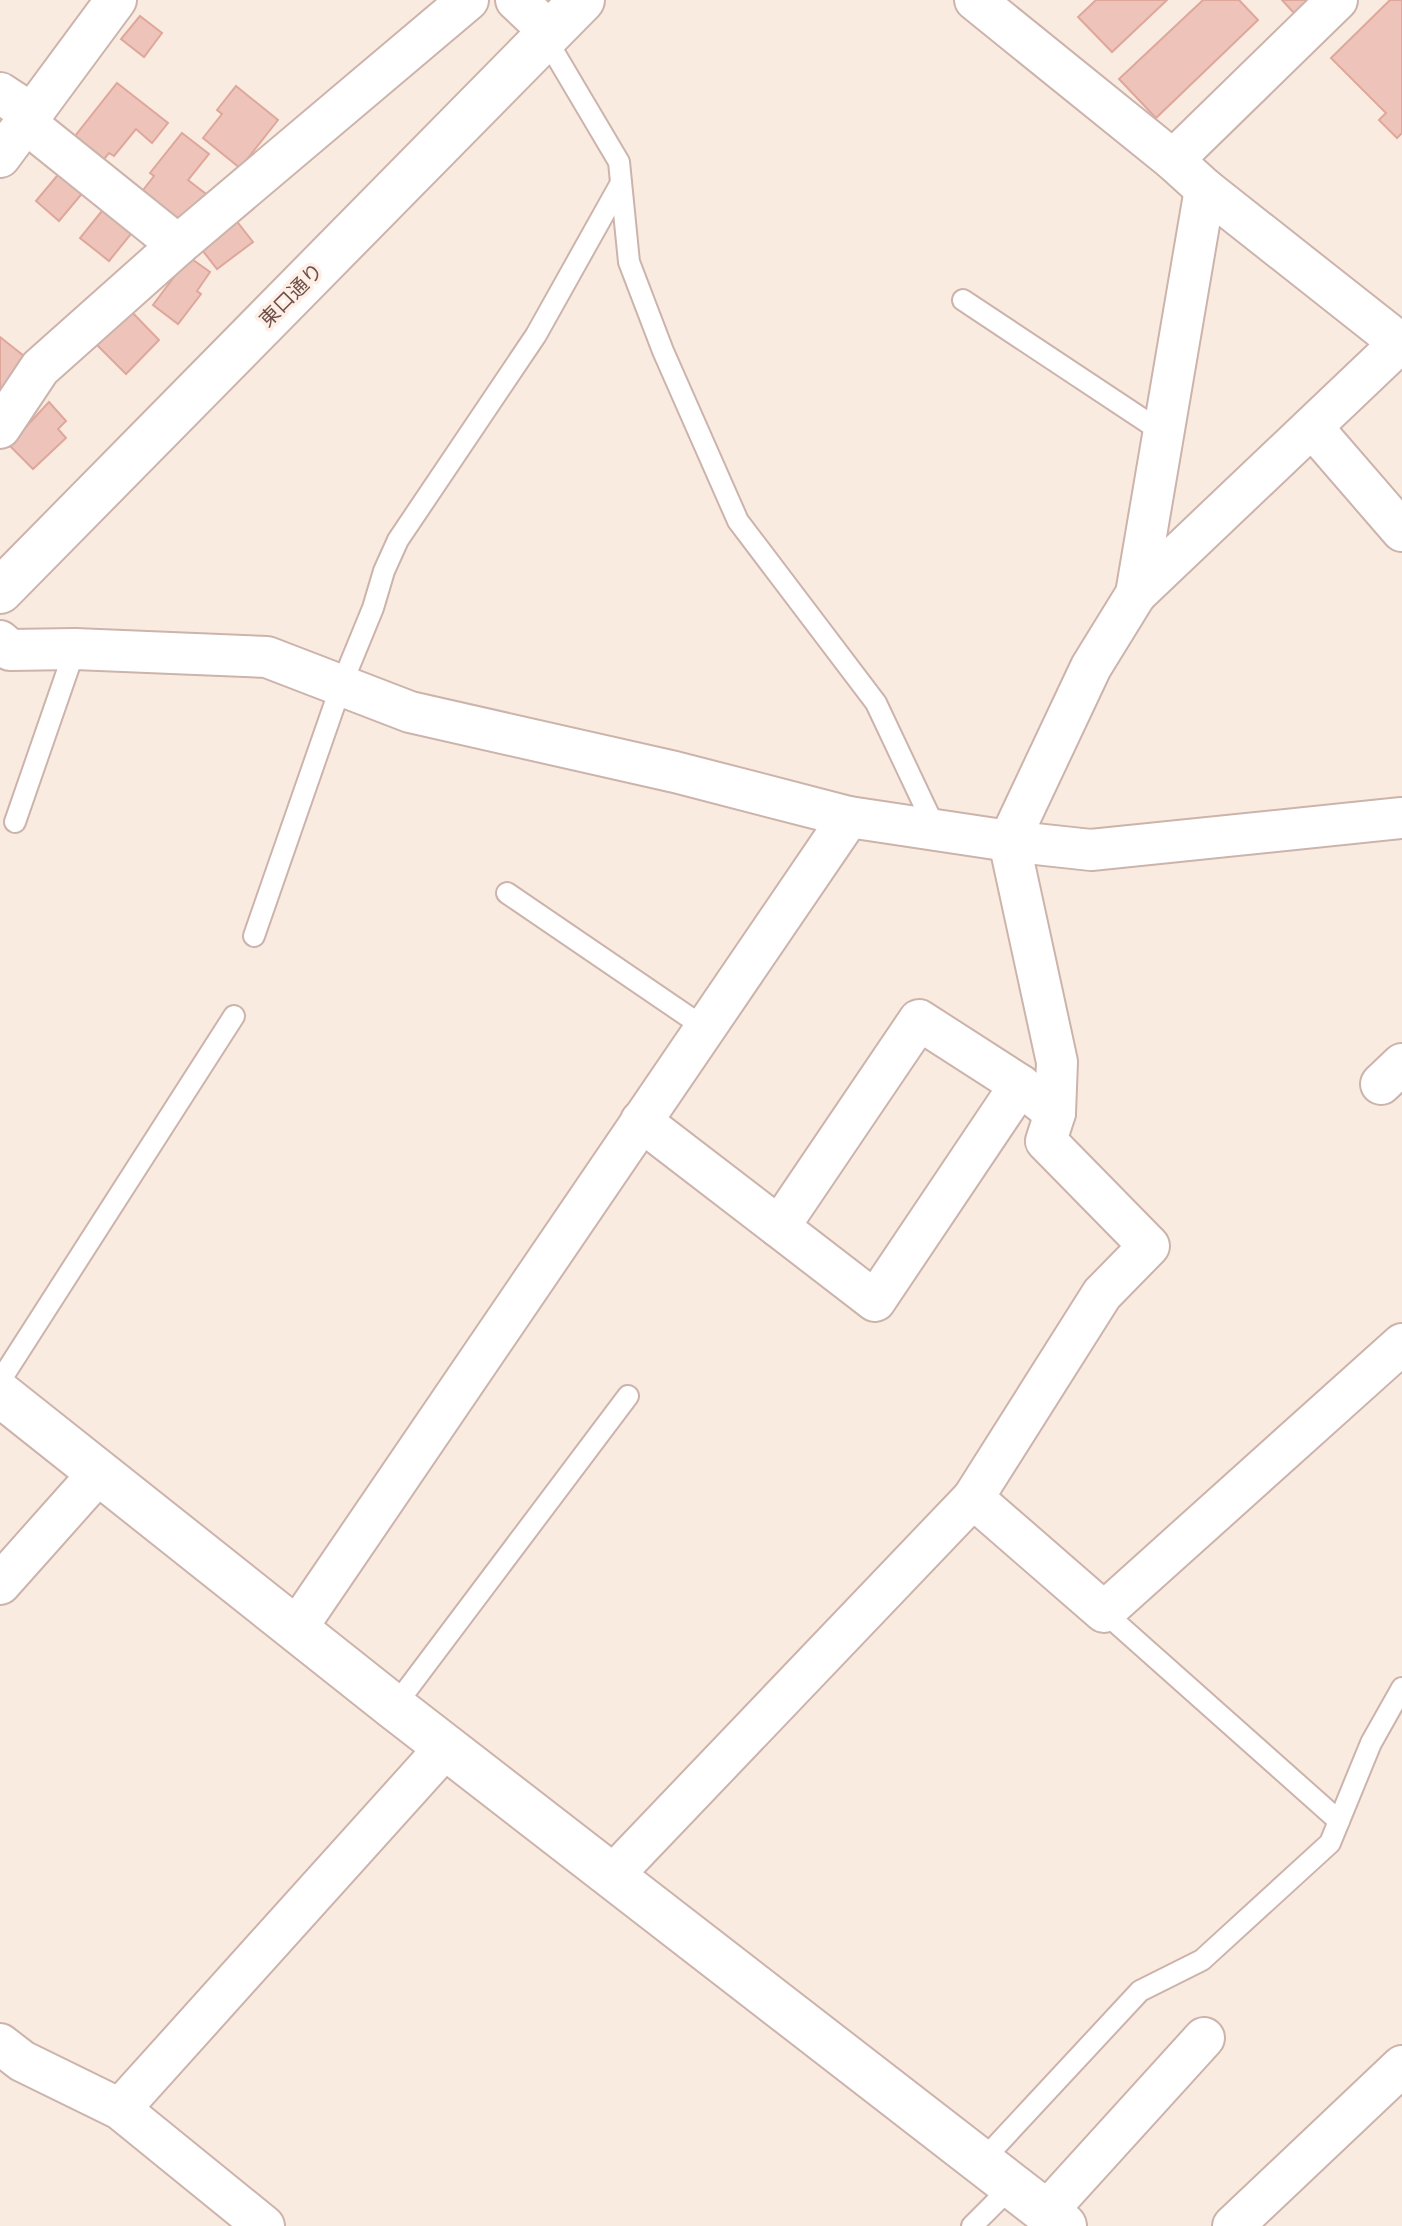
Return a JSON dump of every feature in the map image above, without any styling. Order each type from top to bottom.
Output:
[{"type":"street","points":[[0,157],[19,110],[116,0]]},
{"type":"street","points":[[0,428],[40,368],[178,245],[468,0]]},
{"type":"street","points":[[516,0],[548,34]]},
{"type":"street","name":"東口通り","points":[[0,591],[582,0]]},
{"type":"street","points":[[613,1875],[973,1498],[1102,1294],[1149,1246],[1046,1141],[1055,1113],[1057,1062],[1009,841],[1091,667],[1136,594],[1401,342],[1205,189],[975,0]]},
{"type":"street","points":[[1173,160],[1337,0]]},
{"type":"street","points":[[19,110],[178,245]]},
{"type":"street","points":[[1136,594],[1205,189]]},
{"type":"street","points":[[1312,427],[1402,531]]},
{"type":"street","points":[[0,641],[10,650],[75,649],[267,657],[410,712],[675,772],[849,817],[1009,841],[1091,850],[1402,818]]},
{"type":"street","points":[[296,1629],[849,817]]},
{"type":"street","points":[[779,1227],[919,1020],[1020,1085],[1055,1113]]},
{"type":"street","points":[[641,1121],[875,1301],[1020,1085]]},
{"type":"street","points":[[973,1498],[1104,1612],[1402,1344]]},
{"type":"street","points":[[0,1394],[394,1707],[1055,2219],[1204,2038]]},
{"type":"street","points":[[0,1584],[98,1474]]},
{"type":"street","points":[[120,2109],[446,1747]]},
{"type":"street","points":[[0,2044],[22,2061],[120,2109],[253,2223]]},
{"type":"street","points":[[1233,2226],[1402,2066]]},
{"type":"lane","points":[[548,34],[619,162],[629,262],[663,351],[738,521],[876,703],[936,830]]},
{"type":"lane","points":[[254,936],[341,686],[398,540],[536,335],[621,183]]},
{"type":"lane","points":[[963,300],[1162,432]]},
{"type":"lane","points":[[15,822],[75,649]]},
{"type":"lane","points":[[507,893],[705,1028]]},
{"type":"lane","points":[[0,1381],[234,1016]]},
{"type":"lane","points":[[394,1707],[628,1396]]},
{"type":"lane","points":[[1104,1612],[1339,1821]]},
{"type":"lane","points":[[972,2226],[997,2173],[1140,1991],[1202,1960],[1330,1843],[1371,1743],[1402,1688]]},
{"type":"building","points":[[1096,0],[1167,0],[1112,52],[1078,17]]},
{"type":"building","points":[[1203,0],[1239,0],[1258,20],[1156,118],[1119,79]]},
{"type":"building","points":[[1282,0],[1308,0],[1294,13]]},
{"type":"building","points":[[1390,0],[1402,0],[1402,133],[1397,138],[1379,120],[1386,113],[1331,58]]},
{"type":"building","points":[[140,16],[162,33],[144,57],[121,39]]},
{"type":"building","points":[[117,83],[168,123],[152,143],[136,129],[114,156],[109,153],[104,159],[75,136]]},
{"type":"building","points":[[236,86],[278,120],[240,168],[203,138],[222,114],[217,110]]},
{"type":"building","points":[[182,133],[209,154],[188,180],[206,194],[180,226],[140,194],[154,176],[150,173]]},
{"type":"building","points":[[62,170],[85,190],[59,221],[36,201]]},
{"type":"building","points":[[106,206],[135,229],[109,261],[80,238]]},
{"type":"building","points":[[235,219],[253,242],[217,269],[199,246]]},
{"type":"building","points":[[189,257],[210,272],[197,291],[201,294],[178,324],[153,305]]},
{"type":"building","points":[[127,307],[159,340],[126,374],[93,341]]},
{"type":"building","points":[[0,337],[29,360],[0,397]]},
{"type":"building","points":[[49,402],[66,421],[58,429],[66,438],[33,469],[9,445]]}]
